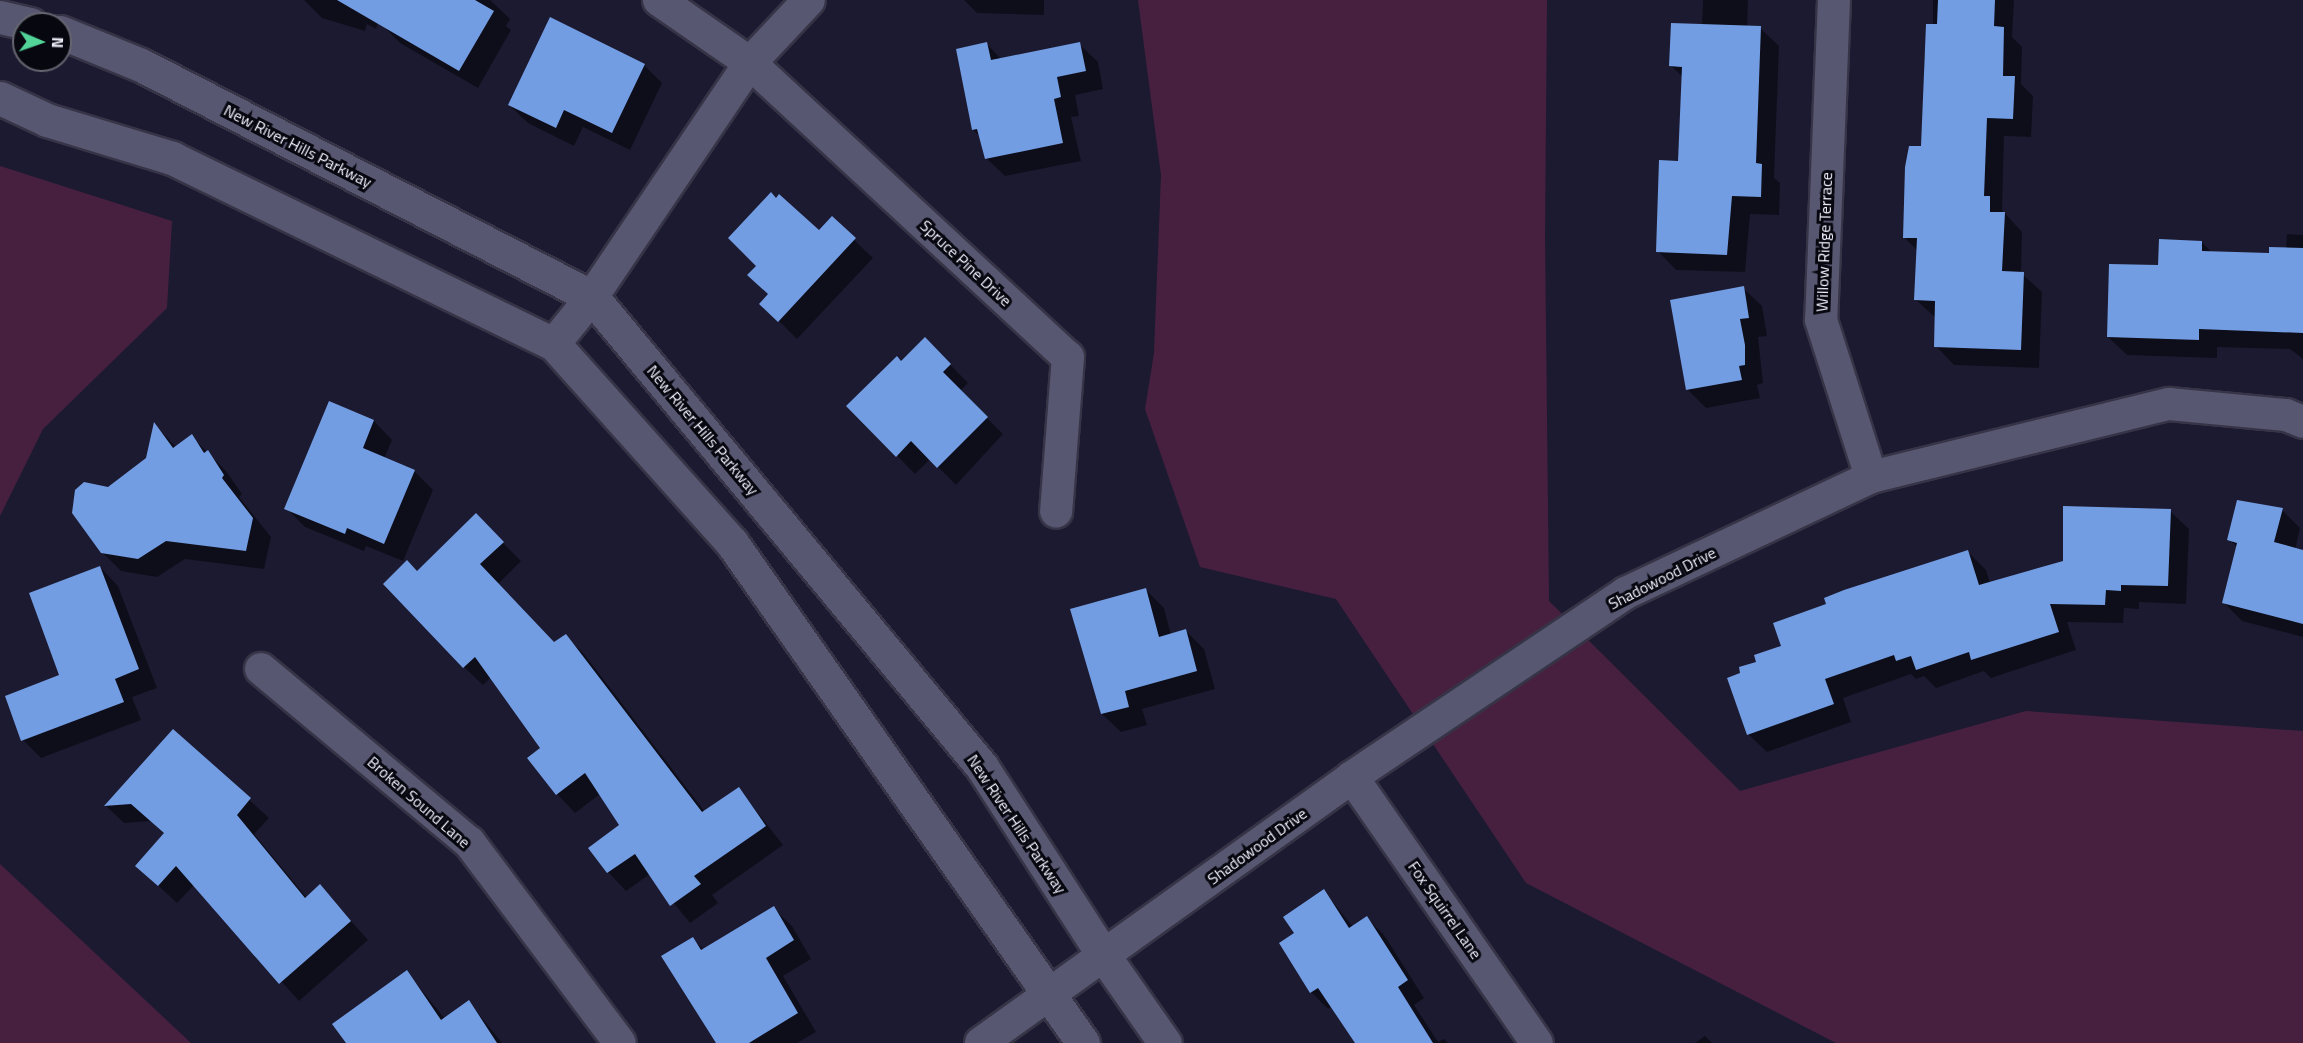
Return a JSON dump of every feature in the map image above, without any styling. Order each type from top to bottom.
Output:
[{"type":"street","name":"Spruce Pine Drive","points":[[659,0],[750,63],[1068,357],[1056,512]]},
{"type":"street","points":[[554,344],[592,297],[750,63],[808,0]]},
{"type":"street","name":"Willow Ridge Terrace","points":[[1834,0],[1821,320],[1871,477]]},
{"type":"street","name":"New River Hills Parkway","points":[[72,37],[141,65],[592,297],[982,767],[1104,956],[1165,1043]]},
{"type":"street","points":[[0,98],[47,120],[172,158],[554,344],[732,543],[1083,1043]]},
{"type":"street","name":"Shadowood Drive","points":[[981,1043],[1352,777],[1626,592],[1871,477],[2169,404],[2286,415],[2303,422]]},
{"type":"street","name":"Broken Sound Lane","points":[[261,669],[469,842],[620,1043]]},
{"type":"street","name":"Fox Squirrel Lane","points":[[1352,777],[1537,1043]]},
{"type":"shaded area","points":[[1138,0],[1547,0],[1545,236],[1549,601],[1740,791],[2026,711],[2303,731],[2303,1043],[1836,1043],[1526,883],[1336,599],[1200,567],[1145,409],[1154,353],[1161,175]]},
{"type":"shaded area","points":[[0,166],[172,221],[167,308],[43,429],[0,516]]},
{"type":"shaded area","points":[[0,864],[191,1043],[0,1043]]},
{"type":"building","points":[[337,0],[475,0],[494,11],[459,71]]},
{"type":"building","points":[[1938,0],[1995,0],[1994,26],[2004,27],[2003,76],[2015,76],[2013,119],[1987,118],[1984,196],[1990,196],[1990,212],[2005,212],[2002,271],[2024,272],[2021,350],[1934,347],[1935,301],[1914,300],[1917,238],[1903,238],[1905,167],[1909,146],[1921,146],[1926,24],[1937,24]]},
{"type":"building","points":[[550,17],[645,64],[612,133],[564,110],[556,128],[508,105]]},
{"type":"building","points":[[1671,23],[1761,26],[1756,163],[1762,164],[1761,197],[1732,196],[1727,255],[1656,252],[1659,160],[1678,161],[1682,67],[1669,66]]},
{"type":"building","points":[[987,42],[991,60],[1080,42],[1086,71],[1057,77],[1061,97],[1054,99],[1063,143],[985,159],[977,129],[972,130],[956,49]]},
{"type":"building","points":[[771,192],[776,198],[779,194],[819,230],[832,216],[856,238],[778,322],[759,304],[768,294],[747,275],[756,266],[728,238]]},
{"type":"building","points":[[2159,239],[2202,241],[2202,251],[2269,253],[2269,247],[2303,248],[2303,333],[2199,329],[2199,340],[2107,337],[2109,264],[2158,265]]},
{"type":"building","points":[[1744,286],[1749,318],[1740,319],[1745,345],[1745,365],[1739,366],[1742,380],[1686,390],[1670,300]]},
{"type":"building","points":[[925,337],[951,364],[943,372],[988,417],[937,468],[911,441],[896,457],[846,406],[897,356],[901,361]]},
{"type":"building","points":[[329,401],[374,420],[363,448],[415,470],[384,544],[347,528],[345,534],[284,509]]},
{"type":"building","points":[[154,422],[173,448],[192,434],[204,453],[208,450],[224,475],[222,478],[253,518],[246,551],[166,541],[138,559],[101,553],[72,513],[75,490],[84,482],[108,487],[146,458]]},
{"type":"building","points":[[2237,500],[2283,508],[2274,542],[2303,550],[2303,624],[2222,603],[2237,543],[2227,540]]},
{"type":"building","points":[[2063,506],[2171,509],[2168,586],[2121,585],[2121,591],[2106,590],[2105,605],[2050,604],[2059,632],[1971,660],[1969,652],[1916,670],[1911,656],[1896,661],[1894,655],[1825,679],[1834,704],[1747,735],[1727,678],[1740,673],[1739,667],[1756,662],[1754,655],[1781,646],[1773,623],[1826,604],[1824,598],[1844,590],[1968,550],[1979,585],[2063,561]]},
{"type":"building","points":[[476,513],[504,542],[480,564],[554,642],[566,634],[702,812],[739,787],[766,826],[694,876],[701,884],[670,906],[635,854],[607,873],[588,848],[619,825],[585,773],[556,795],[527,758],[540,748],[475,657],[463,668],[383,584],[407,560],[417,571]]},
{"type":"building","points":[[100,566],[139,669],[115,679],[124,702],[21,741],[5,696],[59,675],[29,593]]},
{"type":"building","points":[[1146,588],[1159,637],[1186,629],[1197,671],[1125,691],[1129,707],[1101,714],[1070,609]]},
{"type":"building","points":[[173,729],[251,798],[237,815],[305,898],[320,884],[351,921],[279,984],[176,866],[158,886],[135,866],[164,833],[131,804],[104,806]]},
{"type":"building","points":[[1324,889],[1349,928],[1367,916],[1408,980],[1398,987],[1433,1043],[1355,1043],[1318,988],[1310,993],[1279,943],[1294,933],[1283,917]]},
{"type":"building","points":[[774,906],[794,940],[766,958],[798,1013],[749,1043],[716,1043],[661,956],[693,937],[701,950]]},
{"type":"building","points":[[407,970],[441,1020],[469,1000],[497,1043],[346,1043],[332,1024]]}]
